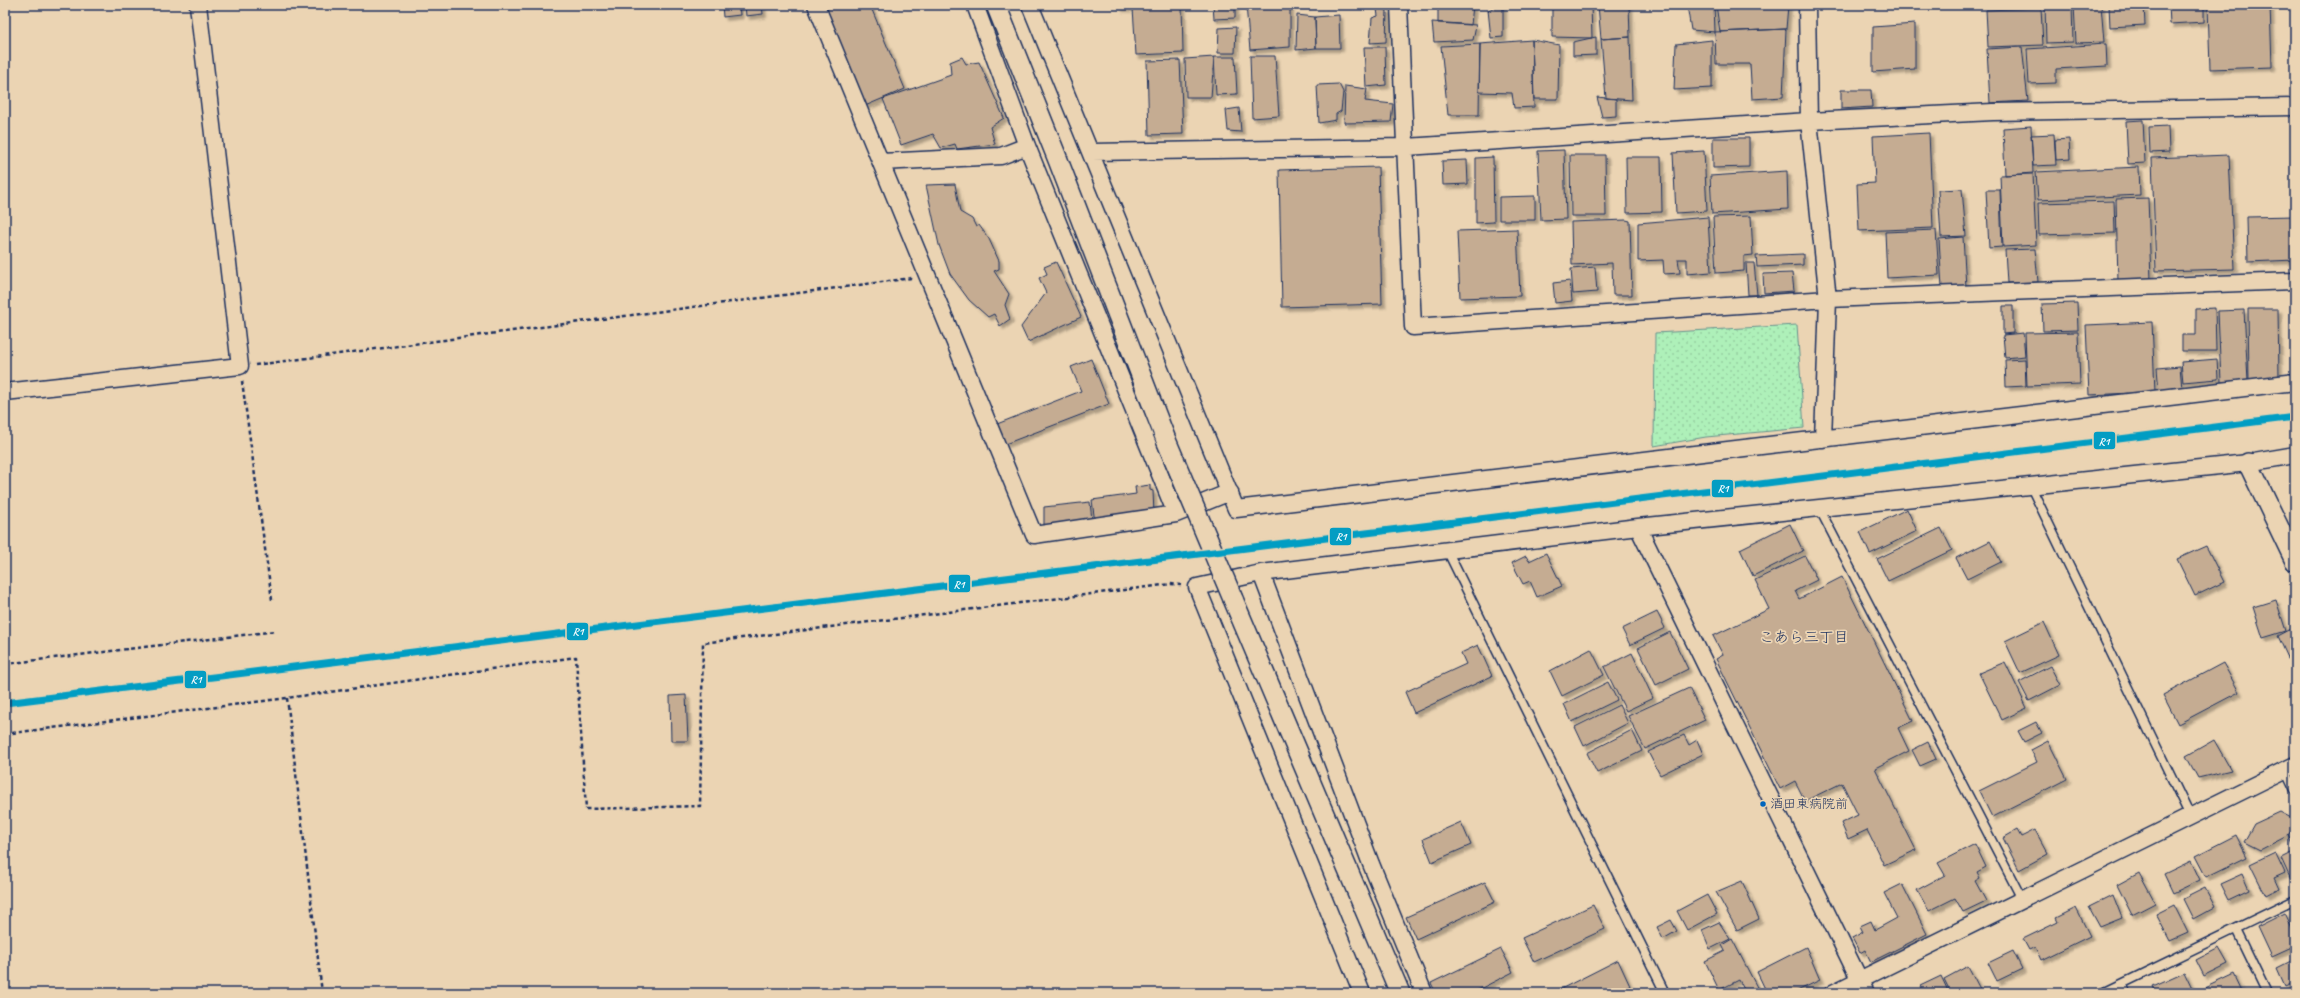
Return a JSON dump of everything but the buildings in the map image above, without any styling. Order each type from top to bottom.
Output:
[{"type":"street","points":[[5,392],[240,366],[198,5]]},
{"type":"street","points":[[816,5],[929,276],[1034,535],[1176,514],[1230,492]]},
{"type":"street","points":[[975,5],[1027,146],[1176,514]]},
{"type":"street","points":[[996,5],[1058,160],[1166,440],[1400,993]]},
{"type":"street","points":[[1030,5],[1092,152],[1236,509],[2295,382]]},
{"type":"street","points":[[1399,5],[1413,327],[1828,299],[2295,281]]},
{"type":"street","points":[[1807,5],[1809,121],[1828,299],[1823,439]]},
{"type":"street","points":[[1092,152],[1406,148],[1809,121],[1993,112],[2295,107]]},
{"type":"street","points":[[881,162],[1001,156],[1027,146]]},
{"type":"street","points":[[1362,993],[1197,587],[1261,574],[1638,527],[2248,463],[2295,455]]},
{"type":"street","points":[[2248,463],[2295,560]]},
{"type":"street","points":[[1638,527],[1863,986]]},
{"type":"street","points":[[1261,574],[1371,864],[1424,993]]},
{"type":"street","points":[[1833,993],[1863,986],[2022,899],[2290,767]]},
{"type":"lane","points":[[2030,486],[2190,816]]},
{"type":"lane","points":[[1819,508],[2022,899]]},
{"type":"lane","points":[[1447,550],[1665,993]]},
{"type":"lane","points":[[2290,767],[2295,790]]},
{"type":"lane","points":[[2103,993],[2295,900]]},
{"type":"lane","points":[[2236,929],[2267,993]]},
{"type":"lane","points":[[2122,984],[2126,993]]},
{"type":"path","points":[[272,600],[240,366],[929,276]]},
{"type":"path","points":[[5,734],[287,698],[576,657],[586,809],[700,806],[704,643],[1171,584],[1197,587]]},
{"type":"path","points":[[5,664],[276,631]]},
{"type":"path","points":[[287,698],[322,993]]},
{"type":"green space","points":[[1797,325],[1804,428],[1706,437],[1654,446],[1655,333]]},
{"type":"transit line","name":"R1","points":[[5,703],[2295,417]]},
{"type":"place","name":"酒田東病院前","points":[[1763,804]]},
{"type":"district","name":"こあら三丁目","points":[[1804,637]]}]
